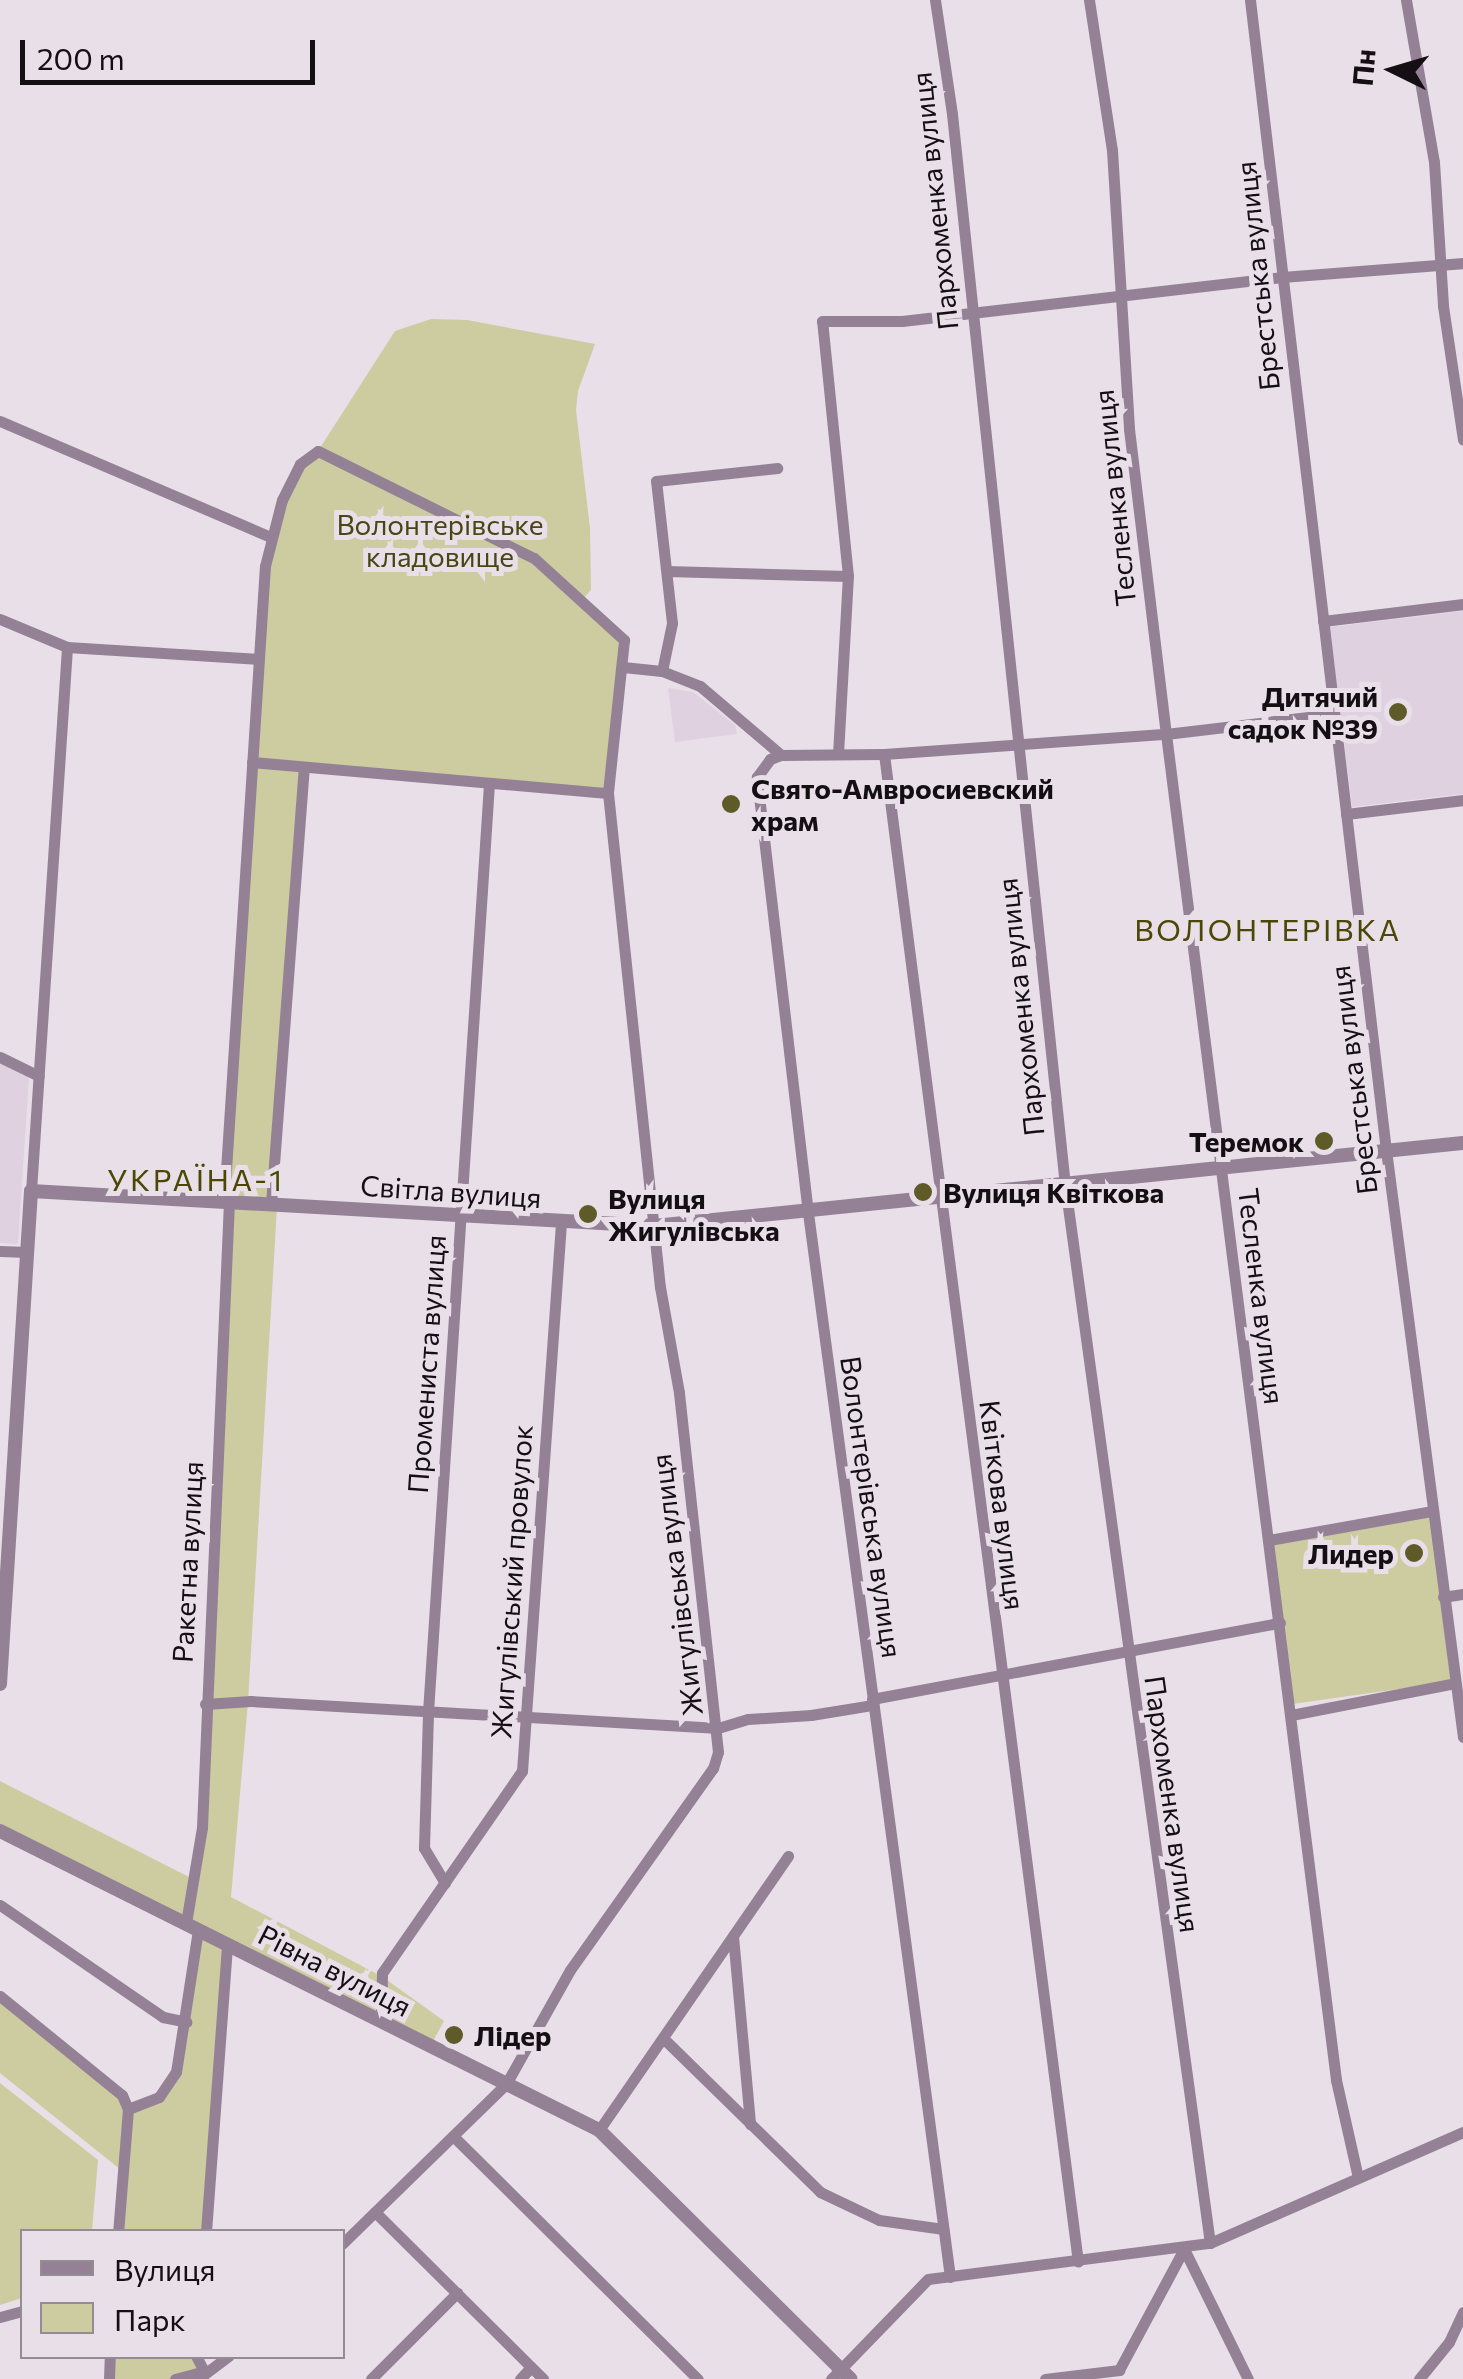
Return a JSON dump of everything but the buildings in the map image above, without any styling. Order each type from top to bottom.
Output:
[{"type":"street","name":"Пархоменка вулиця","points":[[935,0],[952,114],[1065,1185],[1210,2243]]},
{"type":"street","name":"Тесленка вулиця","points":[[1089,0],[1112,150],[1129,428],[1166,734],[1336,2080],[1358,2178]]},
{"type":"street","name":"Брестська вулиця","points":[[1250,0],[1386,1150],[1463,1737]]},
{"type":"street","points":[[1406,0],[1434,162],[1440,266],[1463,440]]},
{"type":"street","points":[[838,754],[848,576],[822,321],[902,320],[1463,262]]},
{"type":"street","points":[[0,421],[271,537]]},
{"type":"street","name":"Ракетна вулиця","points":[[128,2110],[158,2097],[168,2086],[176,2072],[186,2022],[202,1827],[226,1202],[258,659],[271,537],[300,464],[318,451],[534,558],[619,634],[625,648],[623,667]]},
{"type":"street","points":[[662,671],[672,624],[656,481],[777,468]]},
{"type":"street","points":[[667,571],[848,576]]},
{"type":"street","points":[[1323,621],[1463,604]]},
{"type":"street","points":[[0,638],[4,621],[67,647],[258,659]]},
{"type":"street","points":[[0,1684],[6,1498],[28,1252],[67,647]]},
{"type":"street","points":[[623,667],[662,671],[712,694],[781,755],[884,754],[1166,734],[1334,714]]},
{"type":"street","name":"Жигулівська вулиця","points":[[345,2241],[506,2084],[570,1970],[713,1768],[718,1752],[718,1728],[697,1590],[679,1393],[654,1226],[608,793],[623,667]]},
{"type":"street","name":"Квіткова вулиця","points":[[884,754],[938,1199],[1078,2262]]},
{"type":"street","name":"Волонтерівська вулиця","points":[[781,755],[762,766],[756,788],[808,1213],[950,2277]]},
{"type":"street","points":[[252,762],[608,793]]},
{"type":"street","points":[[271,1204],[304,767]]},
{"type":"street","name":"Промениста вулиця","points":[[445,1882],[424,1848],[428,1712],[489,783]]},
{"type":"street","points":[[1346,814],[1463,800]]},
{"type":"street","points":[[0,1057],[39,1076]]},
{"type":"street","name":"Світла вулиця","points":[[31,1191],[561,1224],[654,1226],[1463,1143]]},
{"type":"street","name":"Жигулівський провулок","points":[[381,2021],[382,1973],[522,1771],[561,1224]]},
{"type":"street","points":[[0,1251],[28,1252]]},
{"type":"street","points":[[1269,1540],[1432,1511]]},
{"type":"street","points":[[1443,1597],[1463,1594]]},
{"type":"street","points":[[205,1704],[251,1702],[718,1728],[748,1718],[811,1716],[1000,1672],[1280,1623]]},
{"type":"street","points":[[1291,1715],[1455,1683]]},
{"type":"street","name":"Рівна вулиця","points":[[0,1830],[598,2130],[841,2376]]},
{"type":"street","points":[[598,2130],[788,1856]]},
{"type":"street","points":[[0,1905],[163,2017],[186,2022]]},
{"type":"street","points":[[733,1936],[750,2124]]},
{"type":"street","points":[[206,2229],[228,1944]]},
{"type":"street","points":[[0,1996],[110,2082],[128,2110],[118,2229]]},
{"type":"street","points":[[663,2038],[820,2192],[848,2208],[894,2223],[943,2228]]},
{"type":"street","points":[[841,2376],[928,2280],[1210,2243],[1463,2132]]},
{"type":"street","points":[[452,2136],[698,2379]]},
{"type":"street","points":[[375,2212],[543,2379]]},
{"type":"street","points":[[1045,2379],[1121,2374],[1184,2249]]},
{"type":"street","points":[[1184,2249],[1248,2379]]},
{"type":"street","points":[[371,2379],[457,2294]]},
{"type":"street","points":[[1419,2379],[1449,2342],[1463,2312]]},
{"type":"street","points":[[175,2379],[201,2375],[224,2359]]},
{"type":"street","points":[[520,2379],[531,2367]]},
{"type":"shaded area","name":"Дитячий садок №39","points":[[1463,611],[1463,794],[1352,807],[1330,627]]},
{"type":"shaded area","points":[[668,688],[693,692],[735,725],[737,734],[675,742]]},
{"type":"shaded area","points":[[0,1063],[29,1077],[18,1244],[0,1243]]},
{"type":"green space","name":"Волонтерівське кладовище","points":[[431,319],[467,320],[595,344],[578,391],[576,410],[590,528],[591,590],[582,600],[619,634],[608,793],[301,767],[267,1206],[277,1207],[248,1702],[231,1897],[379,1975],[379,2017],[225,1941],[203,2229],[122,2229],[126,2174],[0,2073],[0,2002],[107,2085],[130,2113],[146,2108],[160,2101],[179,2074],[201,1929],[0,1829],[0,1781],[197,1881],[227,1198],[265,566],[300,464],[318,451],[395,331]]},
{"type":"green space","points":[[1430,1514],[1454,1681],[1294,1704],[1271,1536]]},
{"type":"green space","points":[[384,1978],[444,2021],[432,2043],[384,2019]]},
{"type":"green space","points":[[0,2083],[98,2160],[92,2229],[20,2229],[20,2299],[0,2305]]},
{"type":"green space","points":[[114,2359],[193,2359],[199,2370],[193,2379],[113,2379]]},
{"type":"place","name":"Дитячий садок №39","points":[[1398,712]]},
{"type":"place","name":"Свято-Амвросиевский храм","points":[[731,804]]},
{"type":"place","name":"Теремок","points":[[1324,1141]]},
{"type":"place","name":"Вулиця Квіткова","points":[[923,1192]]},
{"type":"place","name":"Вулиця Жигулівська","points":[[588,1214]]},
{"type":"place","name":"Лидер","points":[[1414,1553]]},
{"type":"place","name":"Лідер","points":[[454,2035]]},
{"type":"district","name":"ВОЛОНТЕРІВКА","points":[[1268,929]]},
{"type":"district","name":"УКРАЇНА-1","points":[[196,1179]]}]
